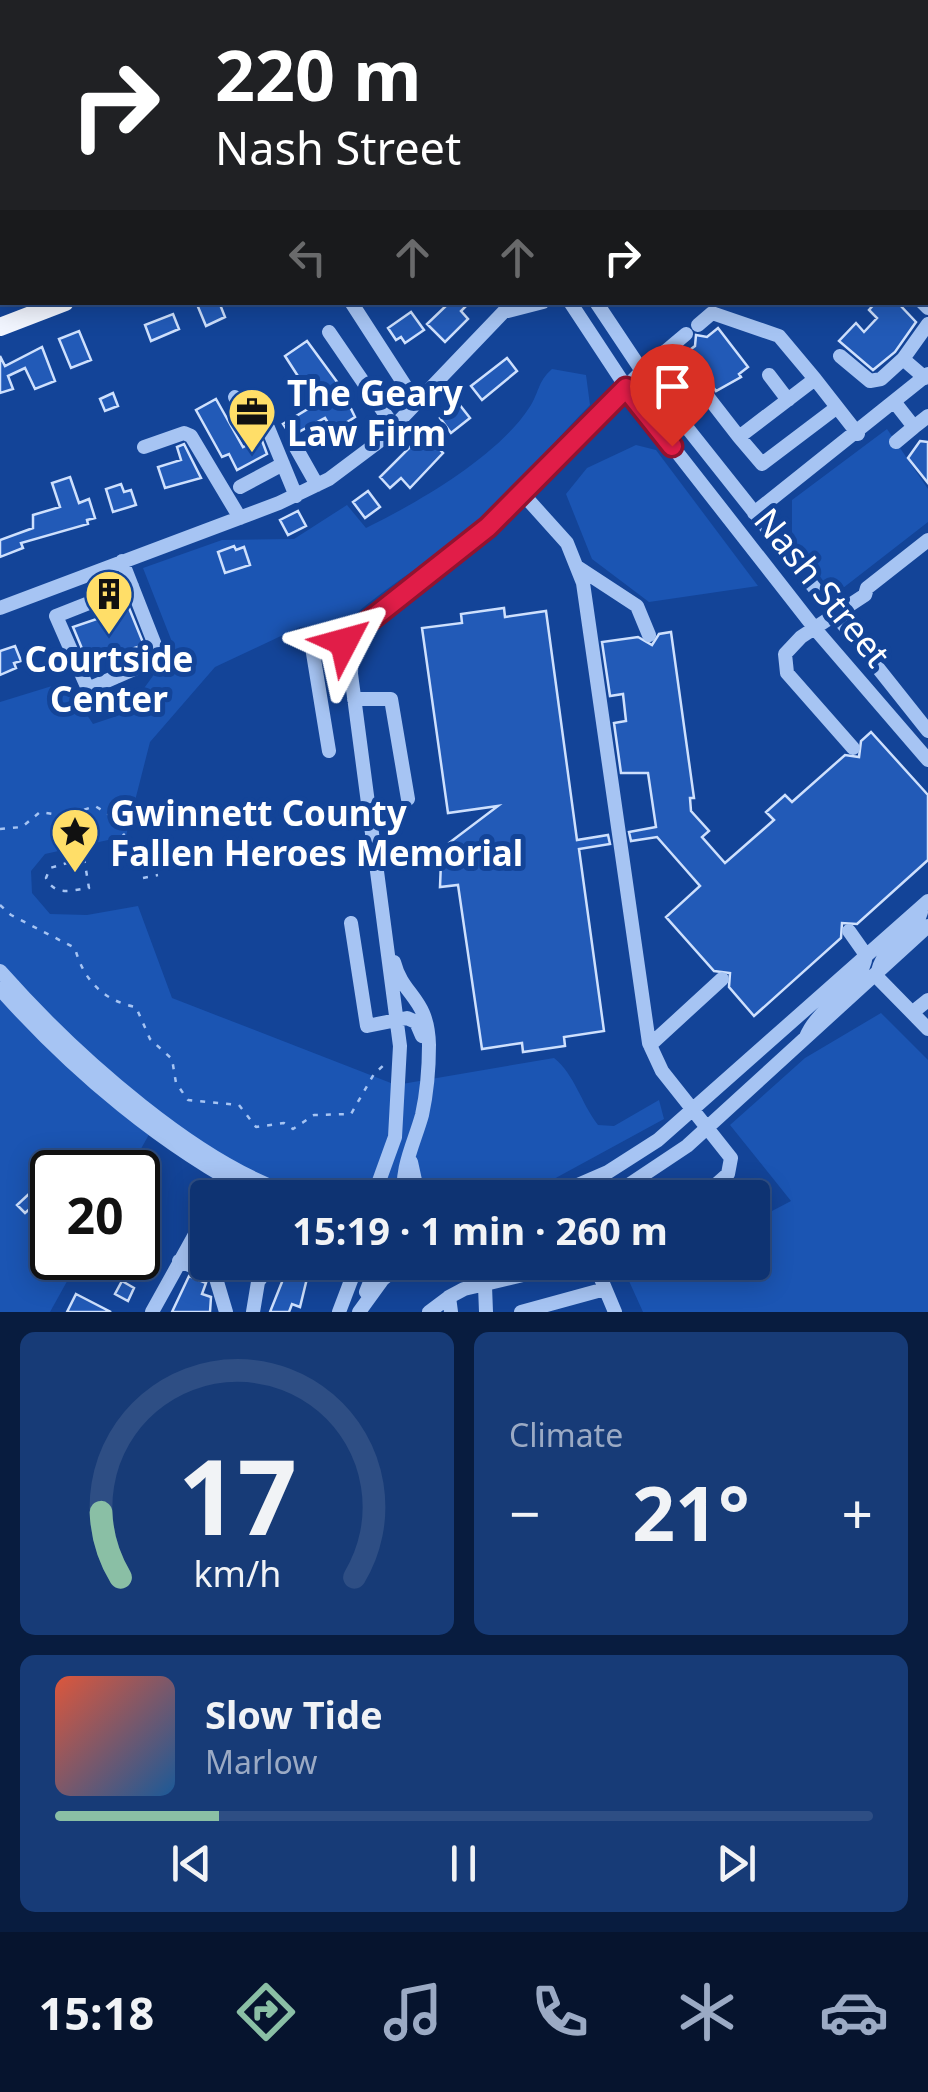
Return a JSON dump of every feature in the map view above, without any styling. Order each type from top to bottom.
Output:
[{"type":"main road","points":[[0,327],[37,307]]},
{"type":"street","points":[[353,305],[418,404]]},
{"type":"street","name":"Nash Street","points":[[598,305],[642,371],[928,731]]},
{"type":"street","name":"Nash Street","points":[[572,306],[626,388],[816,630],[928,760]]},
{"type":"street","points":[[0,608],[317,486],[394,427],[510,307]]},
{"type":"street","points":[[377,1180],[399,1115],[396,1021],[388,945],[354,699],[352,644],[364,625],[451,559],[642,371],[712,313],[776,334],[858,434]]},
{"type":"street","points":[[840,356],[875,382],[903,359],[928,324]]},
{"type":"street","points":[[329,332],[394,427]]},
{"type":"street","points":[[660,357],[671,355],[683,364],[762,464],[836,408]]},
{"type":"street","points":[[754,513],[927,376],[903,359]]},
{"type":"street","points":[[769,375],[788,400]]},
{"type":"street","points":[[739,437],[815,380]]},
{"type":"street","points":[[236,397],[252,424],[268,428],[296,496]]},
{"type":"street","points":[[896,404],[914,427]]},
{"type":"street","points":[[896,442],[928,416]]},
{"type":"street","points":[[144,447],[184,433],[191,436],[240,518]]},
{"type":"street","points":[[295,446],[317,486]]},
{"type":"street","points":[[240,487],[284,464]]},
{"type":"street","points":[[522,493],[558,530],[580,568],[650,1046],[662,1071],[731,1158],[728,1174],[722,1180]]},
{"type":"street","points":[[853,748],[784,668],[790,647],[928,540]]},
{"type":"street","points":[[122,561],[132,586],[155,645],[154,654],[150,662],[88,689],[56,616],[132,586]]},
{"type":"street","points":[[580,568],[637,606],[649,635]]},
{"type":"street","points":[[329,751],[312,647],[352,644]]},
{"type":"street","points":[[354,699],[391,699],[408,798]]},
{"type":"street","points":[[854,941],[882,940],[926,903]]},
{"type":"street","points":[[926,903],[918,922],[885,952],[885,978],[928,1028]]},
{"type":"street","points":[[351,923],[368,1026],[412,1019],[419,1026],[428,1070]]},
{"type":"street","points":[[638,1180],[706,1128],[858,994],[885,978],[928,926]]},
{"type":"street","points":[[851,968],[854,941]]},
{"type":"street","points":[[586,1180],[625,1162],[692,1110],[851,968],[854,941]]},
{"type":"street","points":[[804,1041],[812,1021],[864,969],[854,941]]},
{"type":"street","points":[[388,945],[400,979],[422,1005],[429,1042],[428,1070],[410,1168],[416,1180]]},
{"type":"street","points":[[0,971],[76,1048],[171,1125],[256,1180]]},
{"type":"street","points":[[650,1046],[722,980]]},
{"type":"street","points":[[0,990],[99,1085],[162,1136],[231,1180]]},
{"type":"street","points":[[912,1012],[928,1000]]},
{"type":"street","points":[[403,1180],[412,1152]]},
{"type":"street","points":[[152,1312],[190,1242]]},
{"type":"street","points":[[179,1261],[190,1263]]},
{"type":"street","points":[[220,1280],[226,1312]]},
{"type":"street","points":[[253,1312],[259,1280]]},
{"type":"street","points":[[338,1312],[351,1280]]},
{"type":"street","points":[[359,1312],[371,1280]]},
{"type":"street","points":[[359,1312],[382,1280]]},
{"type":"street","points":[[429,1312],[509,1280]]},
{"type":"street","points":[[601,1280],[614,1312]]},
{"type":"street","points":[[486,1286],[486,1312]]},
{"type":"street","points":[[521,1312],[605,1289]]},
{"type":"path","points":[[0,829],[22,827],[40,812],[66,816],[95,806],[113,817],[136,852]]},
{"type":"path","points":[[139,847],[154,846]]},
{"type":"path","points":[[84,858],[87,873],[89,888],[66,891],[53,888],[46,878],[56,864],[84,858]]},
{"type":"path","points":[[143,878],[158,874]]},
{"type":"path","points":[[0,905],[11,915],[74,948],[81,969],[98,990],[114,1002],[136,1007],[150,1038],[172,1060],[176,1083],[188,1100],[238,1105],[256,1128],[284,1123],[294,1128],[314,1115],[351,1114],[374,1074],[394,1061]]},
{"type":"shaded area","points":[[552,369],[586,375],[590,405],[507,494],[462,535],[343,625],[300,627],[215,667],[150,742],[126,836],[45,854],[31,871],[32,893],[50,914],[87,915],[138,906],[172,998],[396,1085],[554,1058],[598,1125],[614,1126],[659,1100],[664,1119],[552,1180],[279,1180],[218,1169],[156,1122],[140,1150],[30,1150],[30,1280],[68,1280],[50,1312],[0,1312],[0,702],[65,682],[93,724],[126,713],[174,647],[143,568],[222,540],[294,539],[347,505],[366,528],[432,492],[477,461],[515,426]]},
{"type":"shaded area","points":[[887,429],[928,489],[928,522],[843,588],[827,586],[792,538],[792,500]]},
{"type":"shaded area","points":[[636,445],[656,450],[758,586],[649,602],[592,559],[566,494],[587,468]]},
{"type":"shaded area","points":[[881,1013],[928,1060],[928,1312],[643,1312],[631,1280],[770,1280],[770,1212],[791,1201],[730,1125],[805,1058]]},
{"type":"building","points":[[197,305],[220,305],[225,317],[206,326]]},
{"type":"building","points":[[447,305],[467,305],[461,311],[468,319],[445,342],[427,324]]},
{"type":"building","points":[[873,305],[900,305],[916,322],[895,352],[873,370],[839,341],[856,323],[864,332],[877,318],[869,310]]},
{"type":"building","points":[[411,312],[424,330],[405,343],[401,337],[396,340],[388,328]]},
{"type":"building","points":[[173,314],[179,329],[151,341],[145,325]]},
{"type":"building","points":[[718,328],[748,367],[739,374],[741,377],[716,391],[687,352],[695,346],[696,335],[707,337]]},
{"type":"building","points":[[79,331],[91,360],[71,368],[59,339]]},
{"type":"building","points":[[307,341],[340,386],[355,417],[333,431],[325,418],[291,436],[283,424],[316,404],[285,356]]},
{"type":"building","points":[[42,347],[55,381],[35,389],[25,368],[8,376],[13,389],[0,393],[0,356],[5,366]]},
{"type":"building","points":[[507,358],[517,371],[482,400],[471,386]]},
{"type":"building","points":[[113,393],[118,406],[105,411],[100,399]]},
{"type":"building","points":[[216,399],[243,447],[261,438],[267,454],[237,470],[229,454],[222,457],[196,410]]},
{"type":"building","points":[[459,404],[470,418],[451,433],[440,418]]},
{"type":"building","points":[[424,433],[443,453],[410,488],[401,478],[390,488],[380,477]]},
{"type":"building","points":[[920,441],[928,442],[928,483],[908,458]]},
{"type":"building","points":[[184,444],[201,478],[165,488],[158,467],[181,460],[177,447]]},
{"type":"building","points":[[70,477],[79,503],[89,499],[95,518],[87,520],[88,524],[21,543],[23,548],[0,557],[0,540],[33,528],[33,515],[60,507],[52,483]]},
{"type":"building","points":[[121,484],[124,492],[131,490],[136,505],[113,512],[106,489]]},
{"type":"building","points":[[368,491],[380,507],[365,518],[353,502]]},
{"type":"building","points":[[298,511],[306,526],[288,535],[280,520]]},
{"type":"building","points":[[234,546],[236,550],[244,547],[250,565],[225,573],[218,552]]},
{"type":"building","name":"Courtside Center","points":[[129,608],[144,645],[88,663],[73,627]]},
{"type":"building","points":[[504,608],[505,617],[546,611],[577,840],[608,835],[610,844],[579,849],[604,1031],[564,1037],[565,1046],[523,1052],[522,1043],[482,1049],[458,885],[440,887],[441,862],[449,843],[498,806],[448,813],[422,628],[462,623],[461,614]]},
{"type":"building","points":[[671,632],[694,798],[690,798],[691,811],[709,831],[702,837],[725,863],[774,820],[766,812],[785,795],[792,802],[845,755],[859,757],[861,741],[871,732],[928,795],[928,860],[857,924],[842,923],[841,938],[754,1016],[729,987],[730,973],[714,971],[666,917],[700,886],[657,837],[631,841],[629,832],[656,827],[648,773],[621,773],[614,723],[626,721],[623,694],[610,696],[602,642],[638,637],[652,645],[659,634]]},
{"type":"building","points":[[15,646],[21,661],[14,663],[16,668],[0,675],[0,651]]},
{"type":"building","points":[[30,1193],[30,1209],[25,1213],[17,1205]]},
{"type":"building","points":[[189,1276],[190,1280],[206,1283],[202,1294],[211,1297],[210,1312],[172,1312]]},
{"type":"building","points":[[283,1280],[307,1280],[300,1307],[292,1304],[289,1312],[270,1312]]},
{"type":"building","points":[[122,1281],[134,1288],[128,1301],[115,1294]]},
{"type":"building","points":[[76,1294],[111,1312],[67,1312]]},
{"type":"place","name":"The Geary Law Firm","points":[[252,454]]},
{"type":"place","name":"Courtside Center","points":[[109,636]]},
{"type":"place","name":"Gwinnett County Fallen Heroes Memorial","points":[[75,874]]},
{"type":"route","points":[[344,642],[352,644],[364,625],[488,527],[626,388],[672,446]]}]
